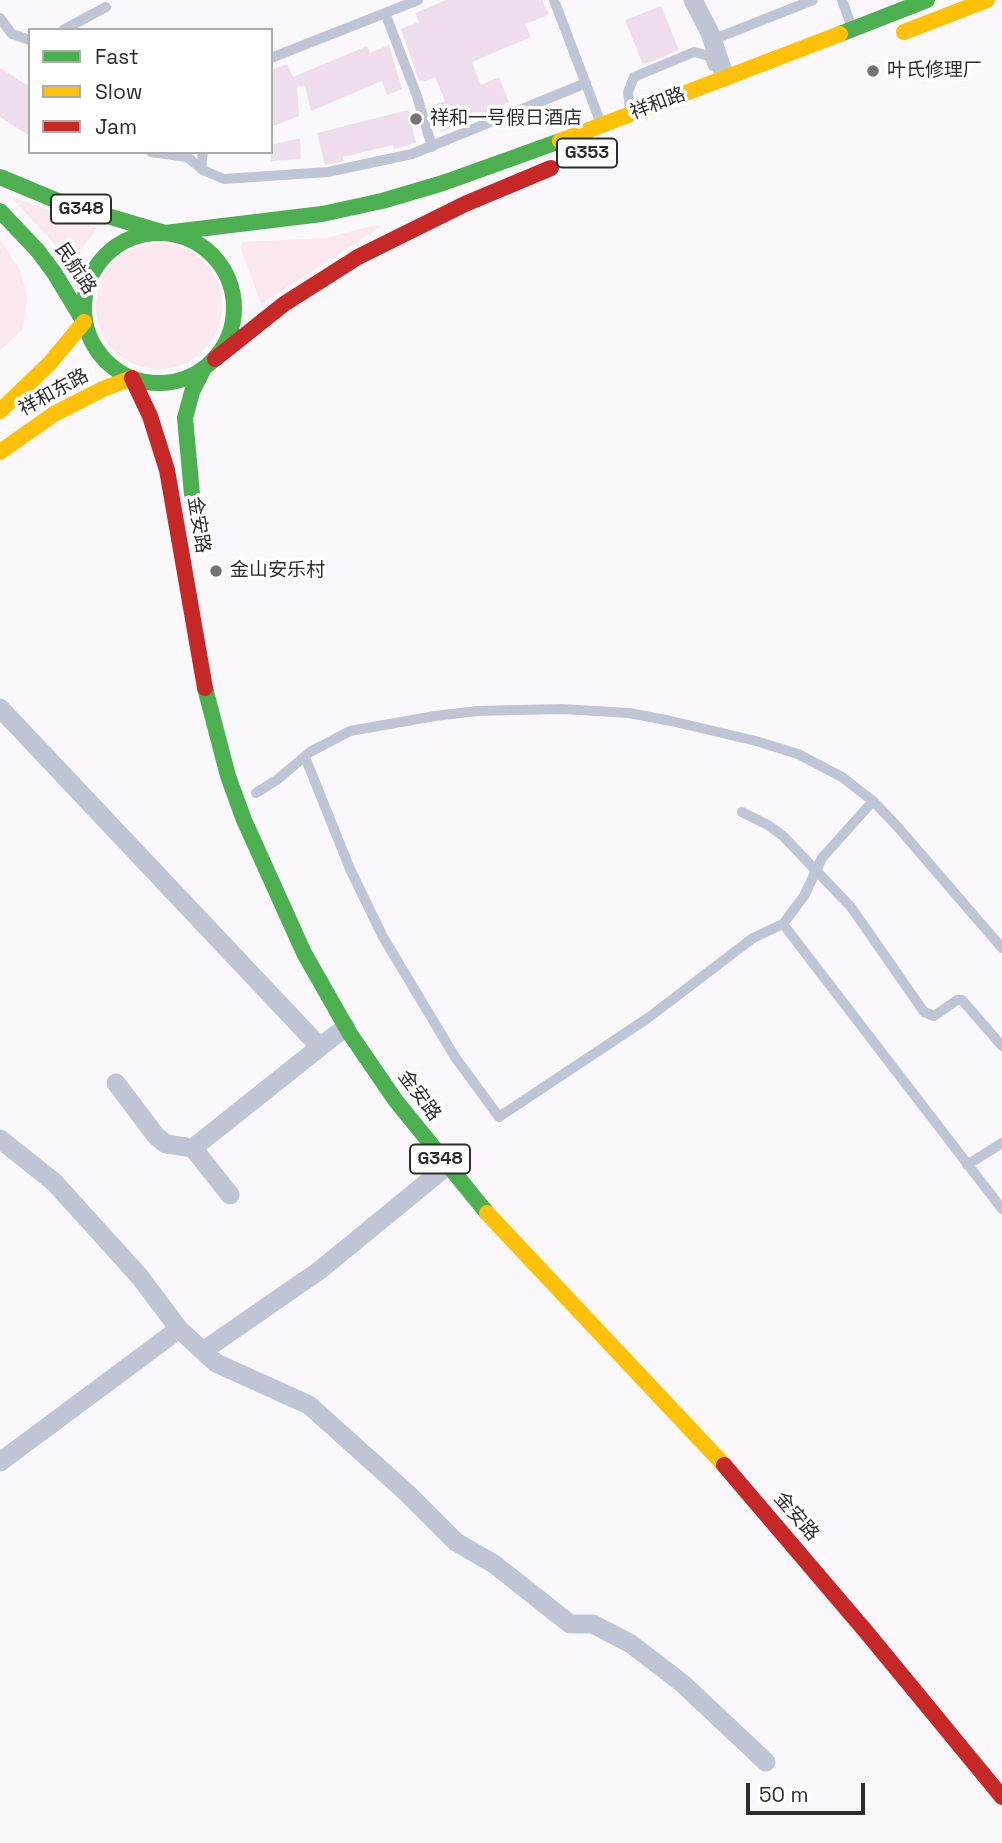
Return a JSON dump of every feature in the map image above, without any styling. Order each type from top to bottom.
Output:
[{"type":"main road","name":"祥和路","points":[[164,233],[303,218],[382,201],[443,183],[927,0]]},
{"type":"main road","points":[[895,35],[987,0]]},
{"type":"main road","name":"G353","points":[[209,363],[284,304],[358,257],[465,204],[570,160]]},
{"type":"main road","name":"G348","points":[[0,177],[60,202],[178,236],[203,247],[214,257],[229,280],[233,293],[233,321],[229,335],[209,363],[192,376],[165,383],[151,383],[132,378],[112,368],[102,358],[88,335],[83,309],[88,282],[102,259],[124,242],[164,233]]},
{"type":"main road","name":"民航路","points":[[0,211],[38,251],[85,322]]},
{"type":"main road","name":"祥和东路","points":[[0,411],[50,363],[85,322]]},
{"type":"main road","name":"金安路","points":[[194,508],[186,448],[186,418],[192,392],[209,363]]},
{"type":"main road","name":"金安路","points":[[132,378],[150,416],[167,470],[206,692],[228,776],[276,895],[304,953],[346,1027],[396,1101],[447,1166],[513,1243],[724,1465],[860,1624],[1002,1797]]},
{"type":"main road","name":"祥和东路","points":[[0,452],[54,414],[103,389],[132,378]]},
{"type":"main road","points":[[254,787],[263,813]]},
{"type":"street","points":[[693,0],[712,40],[722,78]]},
{"type":"street","points":[[0,708],[320,1047]]},
{"type":"street","points":[[192,1148],[346,1027]]},
{"type":"street","points":[[116,1083],[156,1136],[166,1144],[192,1148],[230,1195]]},
{"type":"street","points":[[0,1139],[54,1182],[140,1277],[179,1329],[216,1363],[309,1405],[407,1493],[456,1542],[494,1563],[570,1624],[593,1625],[631,1644],[682,1682],[766,1762]]},
{"type":"street","points":[[203,1351],[320,1270],[447,1166]]},
{"type":"street","points":[[2,1455],[179,1329]]},
{"type":"lane","points":[[273,57],[418,0]]},
{"type":"lane","points":[[554,0],[601,125]]},
{"type":"lane","points":[[712,40],[813,0]]},
{"type":"lane","points":[[842,0],[853,29]]},
{"type":"lane","points":[[67,28],[106,7]]},
{"type":"lane","points":[[385,13],[417,96],[432,147]]},
{"type":"lane","points":[[0,18],[12,34],[28,39]]},
{"type":"lane","points":[[631,113],[628,92],[634,77],[694,52],[709,56],[722,78]]},
{"type":"lane","points":[[165,154],[187,157],[201,169],[224,179],[328,172],[412,154],[586,83]]},
{"type":"lane","points":[[201,169],[203,154]]},
{"type":"lane","points":[[254,787],[278,779],[305,757],[350,731],[435,716],[519,709],[595,710],[671,721],[745,738],[798,754],[842,777],[873,801],[896,825],[1002,948]]},
{"type":"lane","points":[[305,757],[346,859],[383,937],[440,1034],[499,1117],[648,1018],[753,938],[783,924],[804,896],[822,858],[873,801]]},
{"type":"lane","points":[[742,812],[783,836],[816,871],[864,924],[924,1012],[934,1016],[957,1000],[962,1000],[1002,1046]]},
{"type":"lane","points":[[783,924],[1002,1209]]},
{"type":"lane","points":[[967,1165],[1002,1143]]},
{"type":"shaded area","points":[[10,196],[97,228],[72,263]]},
{"type":"shaded area","points":[[376,225],[380,227],[261,304],[240,246],[242,242],[326,238]]},
{"type":"shaded area","points":[[0,240],[19,268],[27,302],[23,329],[0,350]]},
{"type":"shaded area","points":[[159,243],[183,248],[203,262],[217,282],[222,306],[217,330],[203,350],[183,364],[159,369],[135,364],[115,350],[101,330],[96,306],[101,282],[115,262],[135,248]]},
{"type":"building","points":[[446,0],[542,0],[549,15],[525,24],[531,37],[472,62],[481,85],[499,77],[509,102],[441,132],[430,107],[445,101],[435,77],[419,81],[401,29],[419,22],[415,13]]},
{"type":"building","points":[[661,6],[679,50],[643,65],[625,20]]},
{"type":"building","points":[[389,45],[402,89],[387,95],[382,81],[311,111],[305,86],[297,87],[299,116],[273,126],[273,69],[287,64],[293,77],[367,46],[370,53]]},
{"type":"building","points":[[0,68],[28,86],[28,135],[0,117]]},
{"type":"building","points":[[408,110],[416,143],[394,149],[393,145],[343,157],[344,161],[325,165],[317,133]]},
{"type":"building","points":[[300,138],[301,159],[271,161],[273,145]]},
{"type":"traffic: fast","points":[[840,34],[927,0]]},
{"type":"traffic: fast","points":[[0,177],[60,202],[165,233],[322,214],[382,201],[443,183],[560,141]]},
{"type":"traffic: fast","points":[[0,211],[38,251],[84,322]]},
{"type":"traffic: fast","points":[[159,233],[188,239],[212,255],[228,279],[234,308],[228,337],[212,361],[188,377],[159,383],[130,377],[106,361],[90,337],[84,308],[90,279],[106,255],[130,239],[159,233]]},
{"type":"traffic: fast","points":[[192,494],[185,418],[192,392],[204,368]]},
{"type":"traffic: fast","points":[[205,688],[228,776],[244,820],[304,953],[350,1034],[396,1101],[487,1213]]},
{"type":"traffic: slow","points":[[904,32],[987,0]]},
{"type":"traffic: slow","points":[[560,141],[840,34]]},
{"type":"traffic: slow","points":[[0,411],[50,363],[84,322]]},
{"type":"traffic: slow","points":[[0,452],[54,414],[103,389],[132,378]]},
{"type":"traffic: slow","points":[[487,1213],[724,1465]]},
{"type":"traffic: jam","points":[[215,359],[284,304],[358,257],[465,204],[551,168]]},
{"type":"traffic: jam","points":[[132,378],[150,416],[167,470],[205,688]]},
{"type":"traffic: jam","points":[[724,1465],[1002,1797]]},
{"type":"place","name":"叶氏修理厂","points":[[873,71]]},
{"type":"place","name":"祥和一号假日酒店","points":[[416,119]]},
{"type":"place","name":"金山安乐村","points":[[216,571]]}]
